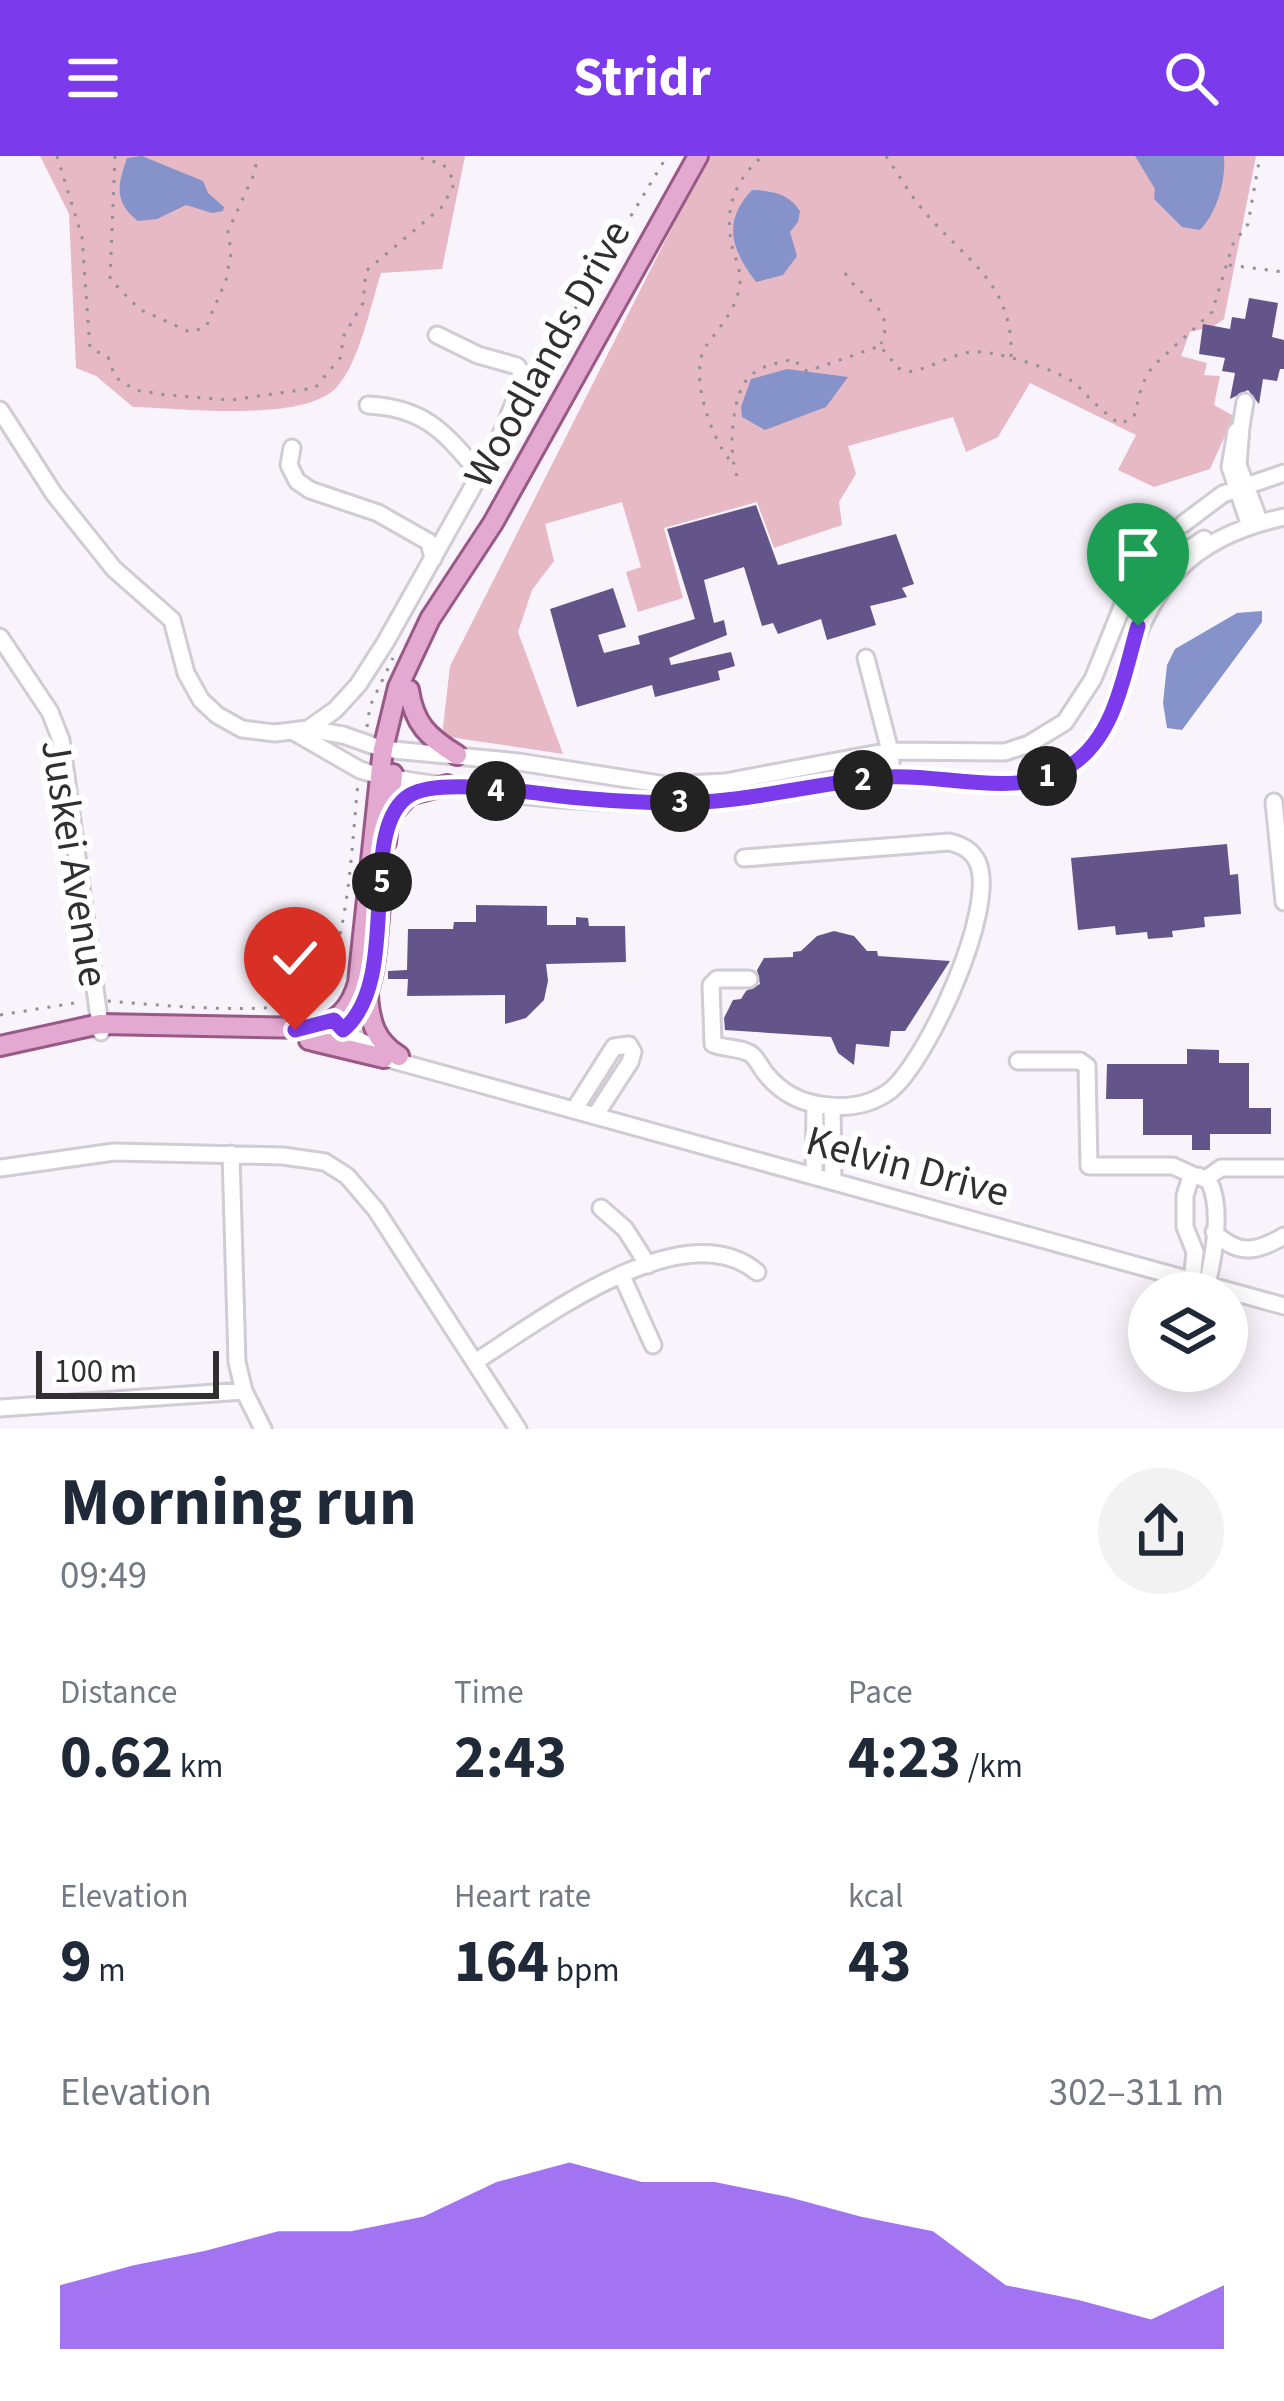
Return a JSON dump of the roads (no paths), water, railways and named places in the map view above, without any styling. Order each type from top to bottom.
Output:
[{"type":"main road","name":"Woodlands Drive","points":[[381,747],[493,523],[698,156]]},
{"type":"main road","name":"Woodlands Drive","points":[[336,1027],[358,1015],[368,995],[388,819],[381,747],[398,687],[418,642],[493,523]]},
{"type":"main road","points":[[409,690],[416,722],[457,755]]},
{"type":"main road","name":"Woodlands Drive","points":[[336,1027],[358,983],[386,777]]},
{"type":"main road","points":[[388,819],[409,795],[447,785]]},
{"type":"main road","points":[[368,995],[374,1030],[392,1057]]},
{"type":"main road","points":[[0,1046],[101,1028],[336,1027]]},
{"type":"main road","points":[[310,1040],[336,1027]]},
{"type":"main road","points":[[101,1028],[310,1040],[392,1057]]},
{"type":"street","points":[[301,730],[335,710],[358,685],[433,559],[519,394],[522,374],[514,364],[478,355],[437,335]]},
{"type":"street","points":[[1245,402],[1230,467],[1254,520]]},
{"type":"street","points":[[368,405],[397,406],[440,427],[480,474]]},
{"type":"street","points":[[0,410],[54,494],[114,569],[172,620],[186,673],[201,700],[217,715],[242,729],[266,734],[301,730],[344,734],[381,747],[632,782],[694,784],[890,751],[1005,752],[1048,734],[1078,707],[1136,584],[1183,550],[1284,508]]},
{"type":"street","points":[[292,448],[289,465],[297,481],[378,513],[429,542],[433,559]]},
{"type":"street","points":[[1183,524],[1209,502],[1284,473]]},
{"type":"street","points":[[301,730],[360,770],[386,777],[661,803],[717,801],[892,776],[1026,782],[1071,765],[1100,737],[1138,626],[1159,592],[1198,554],[1254,520],[1284,518]]},
{"type":"street","name":"Juskei Avenue","points":[[0,638],[50,712],[61,740],[101,1028]]},
{"type":"street","points":[[866,658],[892,776]]},
{"type":"street","points":[[1274,802],[1284,902]]},
{"type":"street","points":[[744,858],[950,842],[963,846],[977,862],[981,890],[961,970],[918,1059],[875,1100],[856,1106],[824,1106],[783,1092],[753,1055],[713,1044],[709,1009],[713,981],[749,979]]},
{"type":"street","name":"Kelvin Drive","points":[[336,1027],[357,1047],[1163,1272]]},
{"type":"street","points":[[574,1110],[614,1047],[625,1044],[631,1047],[632,1058],[596,1116]]},
{"type":"street","points":[[1018,1060],[1080,1061],[1087,1066],[1089,1166],[1168,1166],[1201,1177],[1214,1194],[1214,1232],[1202,1272]]},
{"type":"street","points":[[612,1090],[622,1124]]},
{"type":"street","points":[[814,1176],[815,1141],[824,1106]]},
{"type":"street","points":[[824,1106],[840,1183]]},
{"type":"street","points":[[782,1167],[815,1141]]},
{"type":"street","points":[[0,1168],[114,1152],[325,1162],[346,1176],[376,1210],[518,1429]]},
{"type":"street","points":[[231,1154],[236,1350],[244,1390],[263,1429]]},
{"type":"street","points":[[1198,1272],[1185,1227],[1186,1186],[1221,1168],[1284,1168]]},
{"type":"street","points":[[601,1208],[620,1223],[648,1264]]},
{"type":"street","points":[[1214,1232],[1227,1245],[1243,1251],[1284,1236]]},
{"type":"street","points":[[475,1362],[594,1288],[648,1264],[709,1252],[742,1260],[757,1273]]},
{"type":"street","points":[[622,1276],[652,1345]]},
{"type":"street","name":"Kelvin Drive","points":[[1248,1296],[1284,1306]]},
{"type":"street","points":[[0,1408],[244,1390]]},
{"type":"water","points":[[142,156],[203,181],[223,211],[212,213],[186,205],[157,219],[138,221],[124,207],[120,184],[127,158]]},
{"type":"water","points":[[1135,156],[1224,156],[1219,196],[1200,230],[1182,227],[1154,199],[1155,189]]},
{"type":"water","points":[[752,190],[779,194],[800,211],[790,232],[797,256],[783,275],[756,282],[733,236],[736,213]]},
{"type":"water","points":[[787,369],[848,377],[826,407],[765,430],[742,417],[751,379]]},
{"type":"water","points":[[1262,611],[1262,622],[1182,730],[1167,728],[1163,703],[1167,665],[1175,649],[1237,613]]}]
